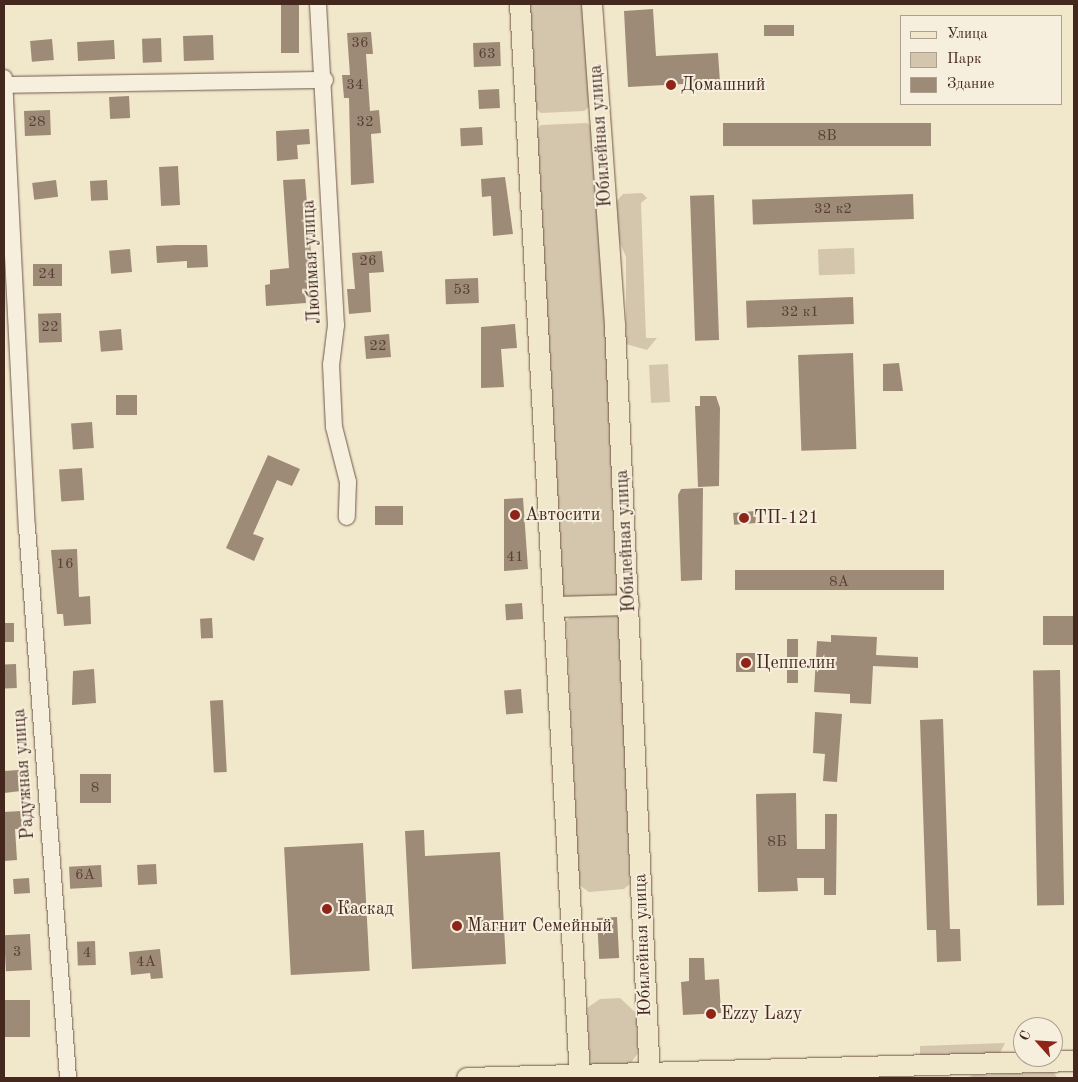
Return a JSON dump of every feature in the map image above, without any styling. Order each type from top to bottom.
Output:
[{"type":"main road","points":[[520,4],[580,1077]]},
{"type":"main road","name":"Юбилейная улица","points":[[592,4],[629,604],[650,1076]]},
{"type":"main road","points":[[555,608],[629,604]]},
{"type":"main road","points":[[467,1078],[650,1076],[1074,1061]]},
{"type":"street","name":"Любимая улица","points":[[318,4],[325,80],[336,325],[331,364],[334,427],[348,482],[347,517]]},
{"type":"street","name":"Радужная улица","points":[[4,78],[27,527],[68,1078]]},
{"type":"street","points":[[4,85],[325,80]]},
{"type":"green space","points":[[529,4],[583,4],[590,106],[584,111],[541,113],[535,108]]},
{"type":"green space","points":[[587,123],[593,129],[621,591],[615,599],[570,601],[562,594],[536,131],[541,125]]},
{"type":"green space","points":[[642,193],[647,198],[641,203],[646,338],[657,338],[647,350],[626,344],[626,257],[617,236],[616,202],[623,194]]},
{"type":"green space","points":[[854,248],[855,274],[819,275],[818,249]]},
{"type":"green space","points":[[668,364],[670,402],[651,403],[649,365]]},
{"type":"green space","points":[[616,613],[621,619],[630,884],[624,889],[589,892],[579,885],[566,621],[572,615]]},
{"type":"green space","points":[[620,998],[636,1013],[638,1053],[630,1064],[590,1065],[587,1008],[600,999]]},
{"type":"green space","points":[[1005,1043],[999,1055],[920,1057],[920,1046]]},
{"type":"green space","points":[[1053,1072],[1058,1078],[966,1078],[973,1075]]},
{"type":"building","points":[[281,4],[299,4],[299,53],[281,53]]},
{"type":"building","points":[[653,9],[656,56],[718,53],[720,82],[628,87],[624,11]]},
{"type":"building","points":[[764,25],[794,25],[794,36],[764,36]]},
{"type":"building","points":[[371,32],[373,54],[366,54],[370,111],[379,110],[381,133],[371,134],[374,183],[351,185],[349,98],[344,98],[342,75],[350,75],[347,33]]},
{"type":"building","points":[[213,35],[214,60],[184,61],[183,36]]},
{"type":"building","points":[[161,38],[162,62],[143,63],[142,39]]},
{"type":"building","points":[[52,39],[54,60],[32,62],[30,41]]},
{"type":"building","points":[[114,40],[115,59],[78,61],[77,42]]},
{"type":"building","points":[[500,42],[501,66],[474,67],[473,43]]},
{"type":"building","points":[[499,89],[500,108],[479,109],[478,90]]},
{"type":"building","points":[[129,96],[130,118],[110,119],[109,97]]},
{"type":"building","points":[[50,110],[51,135],[25,136],[24,111]]},
{"type":"building","points":[[723,123],[931,123],[931,146],[723,146]]},
{"type":"building","points":[[482,127],[483,145],[461,146],[460,128]]},
{"type":"building","points":[[309,129],[310,144],[297,145],[298,159],[277,161],[276,131]]},
{"type":"building","points":[[178,166],[180,205],[161,206],[159,167]]},
{"type":"building","points":[[505,177],[513,234],[493,236],[491,196],[482,197],[481,179]]},
{"type":"building","points":[[305,179],[314,290],[305,290],[306,303],[266,306],[265,285],[270,284],[270,270],[289,268],[283,180]]},
{"type":"building","points":[[56,180],[58,197],[34,200],[32,183]]},
{"type":"building","points":[[107,180],[108,200],[91,201],[90,181]]},
{"type":"building","points":[[913,194],[914,219],[753,225],[752,200]]},
{"type":"building","points":[[714,195],[719,340],[695,341],[690,196]]},
{"type":"building","points":[[207,245],[208,267],[187,268],[187,261],[157,263],[156,246]]},
{"type":"building","points":[[130,249],[132,272],[111,274],[109,251]]},
{"type":"building","points":[[382,251],[384,272],[369,273],[371,312],[349,314],[347,289],[355,289],[352,253]]},
{"type":"building","points":[[33,264],[62,264],[62,286],[33,286]]},
{"type":"building","points":[[478,278],[479,303],[446,304],[445,279]]},
{"type":"building","points":[[853,297],[854,324],[747,328],[746,301]]},
{"type":"building","points":[[61,313],[62,342],[39,343],[38,314]]},
{"type":"building","points":[[515,324],[517,348],[501,349],[504,387],[481,388],[481,327]]},
{"type":"building","points":[[121,329],[123,350],[101,352],[99,331]]},
{"type":"building","points":[[389,334],[391,357],[366,359],[364,336]]},
{"type":"building","points":[[853,353],[856,449],[801,451],[798,355]]},
{"type":"building","points":[[899,363],[903,391],[883,391],[883,364]]},
{"type":"building","points":[[116,395],[137,395],[137,415],[116,415]]},
{"type":"building","points":[[700,396],[716,396],[720,408],[719,486],[698,487],[695,406],[700,406]]},
{"type":"building","points":[[92,422],[94,448],[73,449],[71,423]]},
{"type":"building","points":[[268,455],[300,469],[292,486],[277,480],[253,534],[264,538],[254,561],[226,548]]},
{"type":"building","points":[[82,468],[84,500],[61,502],[59,470]]},
{"type":"building","points":[[703,488],[702,580],[681,581],[678,495],[681,489]]},
{"type":"building","points":[[523,498],[528,569],[504,571],[504,499]]},
{"type":"building","points":[[375,506],[403,506],[403,525],[375,525]]},
{"type":"building","name":"ТП-121","points":[[755,511],[756,523],[734,525],[733,513]]},
{"type":"building","points":[[77,549],[79,597],[90,596],[91,624],[64,626],[63,614],[57,614],[51,550]]},
{"type":"building","points":[[735,570],[944,570],[944,590],[735,590]]},
{"type":"building","points":[[522,603],[523,619],[506,620],[505,604]]},
{"type":"building","points":[[1043,616],[1074,616],[1074,645],[1043,645]]},
{"type":"building","points":[[212,618],[213,638],[201,639],[200,619]]},
{"type":"building","points":[[4,623],[14,623],[14,642],[4,642]]},
{"type":"building","points":[[831,635],[877,637],[876,655],[918,657],[918,668],[873,666],[871,704],[850,703],[850,694],[814,692],[817,641],[831,642]]},
{"type":"building","points":[[787,639],[798,639],[798,683],[787,683]]},
{"type":"building","name":"Цеппелин","points":[[736,653],[755,653],[755,672],[736,672]]},
{"type":"building","points":[[4,664],[16,664],[17,688],[5,688]]},
{"type":"building","points":[[94,669],[96,703],[72,705],[73,671]]},
{"type":"building","points":[[1033,670],[1060,670],[1064,905],[1037,905]]},
{"type":"building","points":[[521,689],[523,713],[506,714],[504,690]]},
{"type":"building","points":[[223,700],[227,772],[214,773],[210,701]]},
{"type":"building","points":[[815,712],[842,714],[837,782],[823,781],[825,754],[813,753]]},
{"type":"building","points":[[943,719],[950,929],[960,929],[961,961],[937,962],[936,930],[927,930],[920,720]]},
{"type":"building","points":[[19,770],[21,791],[4,793],[4,771]]},
{"type":"building","points":[[80,774],[111,774],[111,803],[80,803]]},
{"type":"building","points":[[796,793],[797,849],[825,849],[825,814],[837,814],[836,895],[824,895],[824,878],[797,878],[798,891],[758,892],[756,794]]},
{"type":"building","points":[[21,811],[22,829],[15,829],[17,860],[4,861],[4,812]]},
{"type":"building","name":"Магнит Семейный","points":[[424,830],[425,856],[500,852],[506,964],[412,969],[405,831]]},
{"type":"building","name":"Каскад","points":[[363,843],[370,971],[291,975],[284,847]]},
{"type":"building","points":[[156,864],[157,884],[138,885],[137,865]]},
{"type":"building","points":[[101,865],[102,887],[70,889],[69,867]]},
{"type":"building","points":[[29,878],[30,893],[14,894],[13,879]]},
{"type":"building","points":[[617,917],[619,958],[599,959],[597,918]]},
{"type":"building","points":[[30,934],[32,970],[6,971],[4,935]]},
{"type":"building","points":[[95,941],[96,965],[78,966],[77,942]]},
{"type":"building","points":[[160,949],[163,978],[151,979],[150,973],[131,975],[129,952]]},
{"type":"building","points":[[689,958],[704,958],[705,980],[719,979],[721,1013],[683,1015],[681,982],[689,981]]},
{"type":"building","points":[[4,1000],[30,1000],[30,1037],[4,1037]]},
{"type":"place","name":"Домашний","points":[[671,85]]},
{"type":"place","name":"Автосити","points":[[515,515]]},
{"type":"place","name":"ТП-121","points":[[744,518]]},
{"type":"place","name":"Цеппелин","points":[[746,663]]},
{"type":"place","name":"Каскад","points":[[327,909]]},
{"type":"place","name":"Магнит Семейный","points":[[457,926]]},
{"type":"place","name":"Ezzy Lazy","points":[[711,1014]]}]
